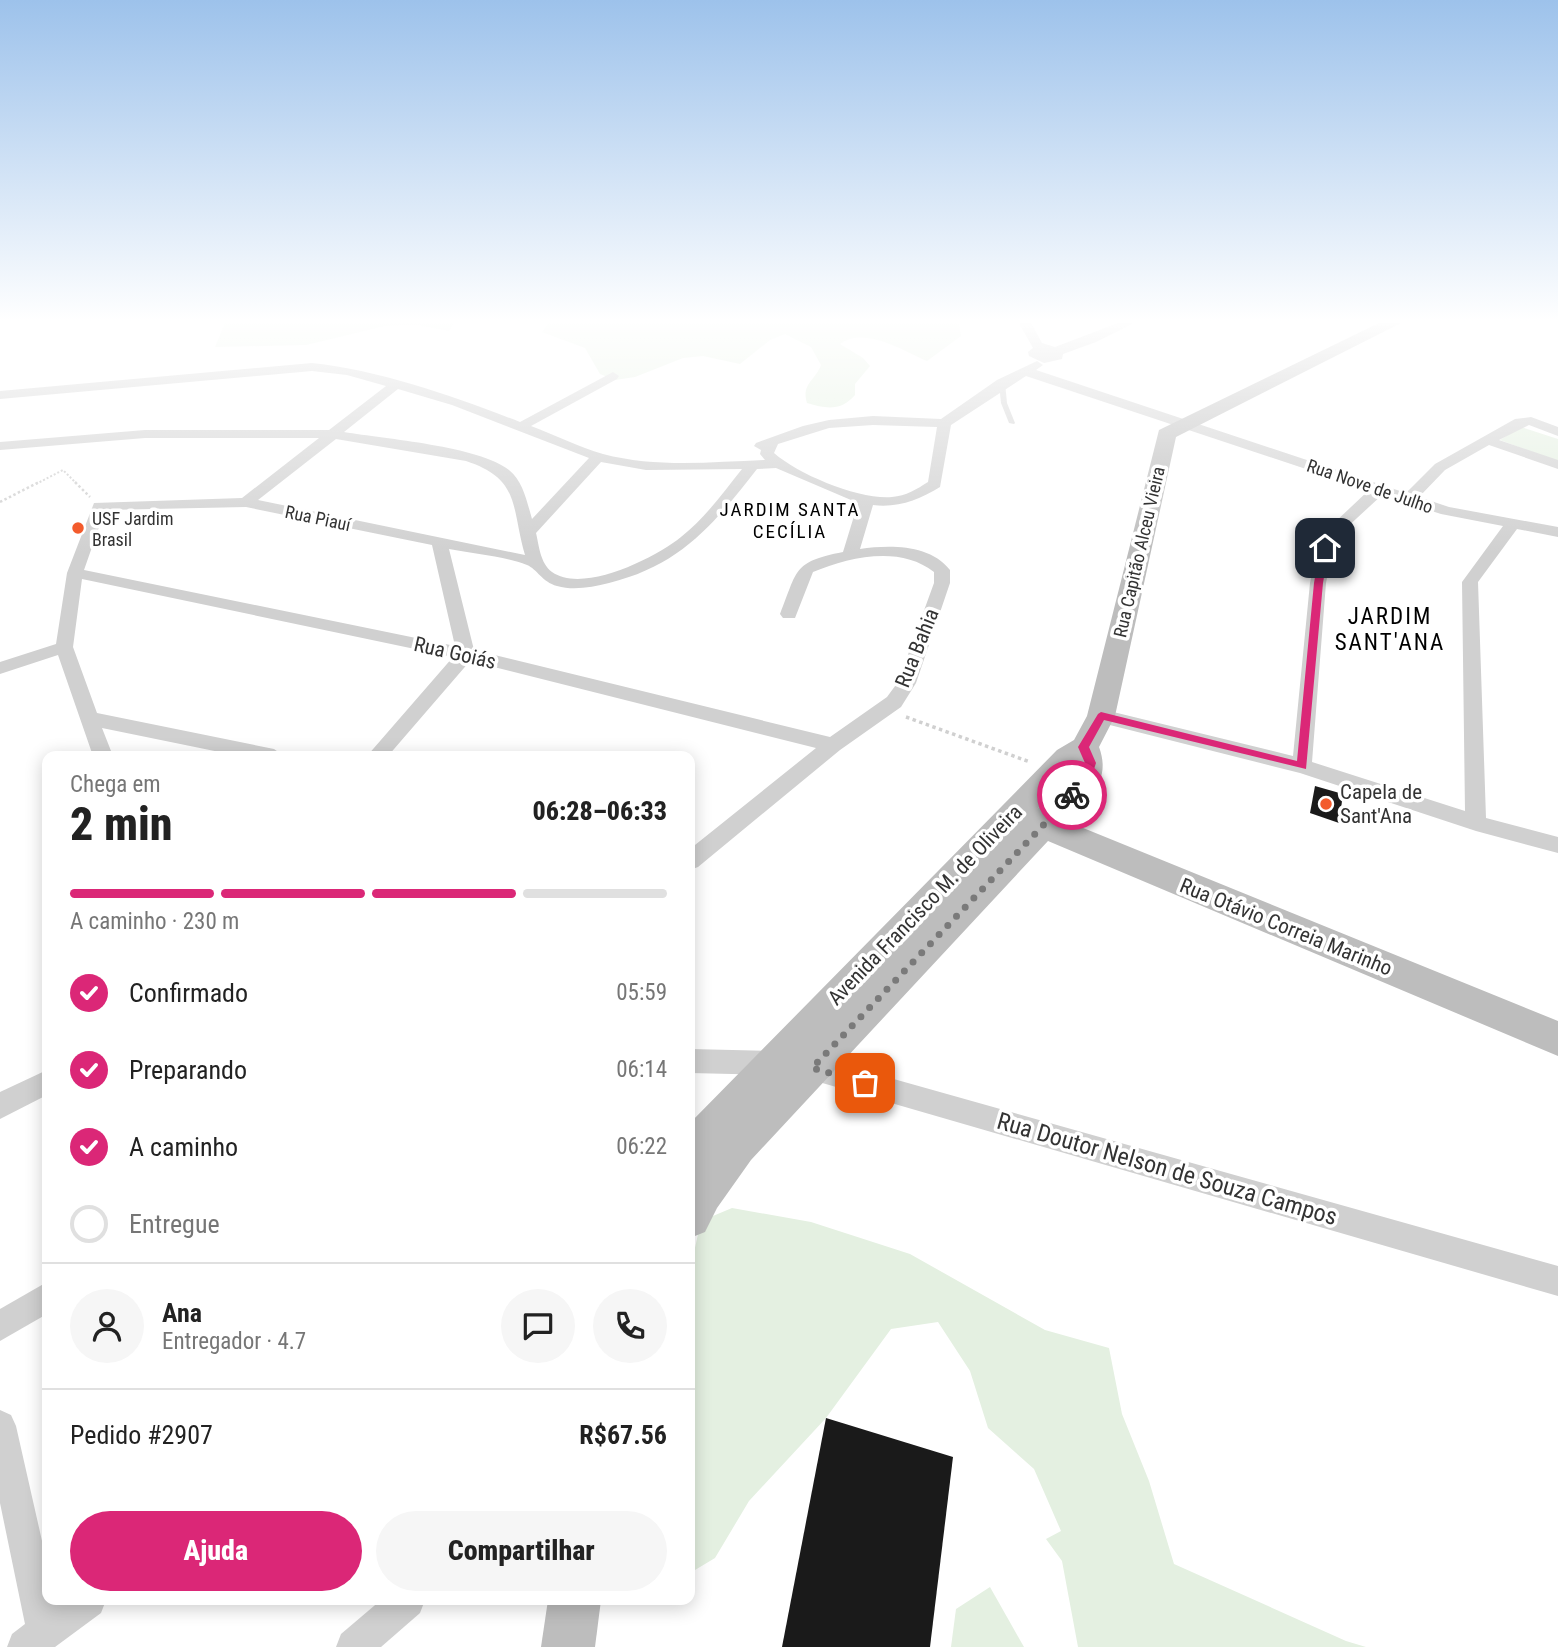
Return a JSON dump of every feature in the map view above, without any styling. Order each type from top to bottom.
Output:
[{"type":"street","points":[[246,502],[376,400]]},
{"type":"street","points":[[449,400],[598,457],[646,466],[778,464]]},
{"type":"street","points":[[520,427],[569,400]]},
{"type":"street","points":[[715,464],[801,428],[846,421],[944,423],[978,400]]},
{"type":"street","name":"Rua Nove de Julho","points":[[1134,400],[1186,424],[1446,511],[1558,532]]},
{"type":"street","name":"Rua Capitão Alceu Vieira","points":[[1084,747],[1101,716],[1166,435],[1235,400]]},
{"type":"street","points":[[1408,499],[1440,467],[1524,421],[1558,432]]},
{"type":"street","points":[[772,441],[767,454],[778,464],[866,502],[901,502],[920,496],[935,484],[944,423]]},
{"type":"street","points":[[0,446],[145,434],[333,434],[468,457],[490,464],[506,474],[516,490],[535,562],[547,576],[568,583],[589,584],[654,560],[682,545],[701,528],[752,466]]},
{"type":"street","points":[[1487,440],[1558,466]]},
{"type":"street","points":[[527,531],[598,457]]},
{"type":"street","points":[[1302,766],[1318,583],[1325,548],[1338,527],[1379,489]]},
{"type":"street","name":"Rua Piauí","points":[[99,506],[246,502],[535,562]]},
{"type":"street","points":[[849,557],[866,502]]},
{"type":"street","points":[[99,506],[75,573],[64,647],[101,751]]},
{"type":"street","points":[[1476,823],[1470,582],[1513,523]]},
{"type":"street","points":[[381,751],[466,654],[440,544]]},
{"type":"street","name":"Rua Bahia","points":[[695,857],[834,745],[884,709],[907,683],[942,583],[942,570],[927,557],[903,551],[822,561],[806,569],[789,614]]},
{"type":"street","name":"Rua Goiás","points":[[75,573],[466,654],[834,745]]},
{"type":"street","points":[[0,668],[64,647]]},
{"type":"street","points":[[1101,716],[1302,766],[1476,823],[1558,845]]},
{"type":"street","points":[[89,718],[250,751]]},
{"type":"street","name":"Avenida Francisco M. de Oliveira","points":[[695,1207],[702,1194],[703,1151],[737,1146],[793,1065],[1029,820],[1085,781],[1090,763],[1084,747],[1067,758],[1056,772],[1029,820]]},
{"type":"street","name":"Rua Otávio Correia Marinho","points":[[1029,820],[1558,1039]]},
{"type":"street","name":"Rua Doutor Nelson de Souza Campos","points":[[695,1061],[793,1065],[1558,1281]]},
{"type":"street","points":[[0,1105],[42,1084]]},
{"type":"street","points":[[0,1326],[42,1300]]},
{"type":"street","points":[[0,1426],[35,1639],[81,1605]]},
{"type":"street","points":[[354,1647],[401,1605]]},
{"type":"street","points":[[568,1647],[574,1605]]},
{"type":"lane","points":[[1004,400],[1012,423]]},
{"type":"path","points":[[0,502],[63,470],[99,506]]},
{"type":"path","points":[[884,709],[1056,772]]},
{"type":"green space","points":[[806,400],[850,400],[833,407],[807,403]]},
{"type":"green space","points":[[1521,427],[1558,439],[1558,462],[1500,440]]},
{"type":"green space","points":[[732,1208],[811,1222],[910,1254],[1045,1330],[1109,1348],[1122,1414],[1149,1481],[1174,1564],[1346,1641],[1366,1647],[1078,1647],[1062,1561],[1046,1539],[1061,1531],[1034,1469],[988,1428],[970,1371],[938,1322],[891,1329],[826,1418],[749,1501],[715,1558],[695,1570],[695,1248],[701,1221]]},
{"type":"green space","points":[[990,1587],[1024,1647],[951,1647],[956,1609]]},
{"type":"building","name":"Capela de Sant'Ana","points":[[1315,786],[1343,794],[1339,823],[1310,813]]},
{"type":"building","points":[[826,1418],[953,1457],[930,1647],[782,1647]]},
{"type":"way so far","points":[[865,1083],[812,1068],[1072,795]]},
{"type":"place","name":"USF Jardim Brasil","points":[[78,528]]},
{"type":"place","name":"Capela de Sant'Ana","points":[[1326,804]]},
{"type":"district","name":"JARDIM SANTA CECÍLIA","points":[[790,520]]},
{"type":"district","name":"JARDIM SANT'ANA","points":[[1390,629]]},
{"type":"route","points":[[1072,795],[1085,781],[1090,763],[1084,747],[1101,716],[1302,766],[1318,583],[1325,548]]}]
